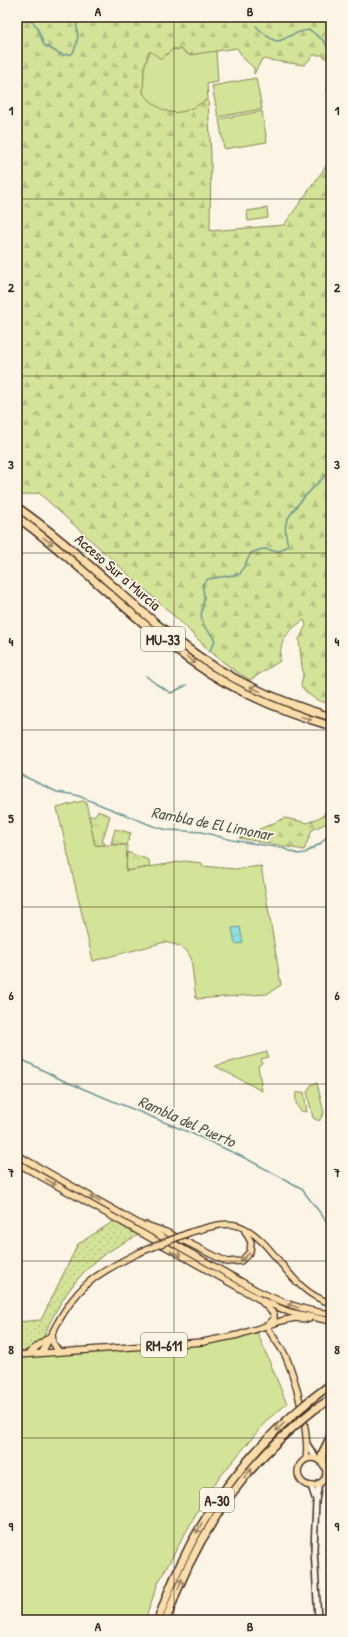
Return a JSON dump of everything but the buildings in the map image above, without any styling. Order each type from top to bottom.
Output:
[{"type":"highway","name":"Acceso Sur a Murcia","points":[[17,507],[66,544],[175,638],[207,662],[237,680],[273,697],[331,717]]},
{"type":"highway","name":"Acceso Sur a Murcia","points":[[17,517],[61,551],[170,645],[202,668],[234,687],[269,704],[331,726]]},
{"type":"highway","name":"A-30","points":[[158,1620],[171,1585],[188,1547],[224,1490],[263,1444],[309,1401],[331,1384]]},
{"type":"highway","name":"A-30","points":[[166,1620],[178,1588],[195,1551],[231,1494],[276,1442],[315,1409],[331,1399]]},
{"type":"highway","points":[[323,1464],[322,1454],[331,1436]]},
{"type":"main road","points":[[17,1155],[275,1300],[297,1307],[331,1314]]},
{"type":"main road","points":[[17,1163],[259,1299],[289,1312],[331,1321]]},
{"type":"main road","points":[[128,1218],[166,1232],[227,1262],[241,1261],[250,1252],[251,1242],[248,1233],[239,1226]]},
{"type":"main road","points":[[42,1353],[76,1296],[92,1280],[138,1253],[191,1232],[211,1226],[239,1226],[257,1238],[302,1289],[321,1301],[331,1303]]},
{"type":"main road","points":[[259,1299],[275,1316],[267,1326],[289,1365],[307,1443],[306,1459]]},
{"type":"main road","name":"RM-611","points":[[17,1355],[203,1342],[238,1335],[295,1318],[331,1321]]},
{"type":"main road","points":[[52,1334],[52,1343],[59,1352]]},
{"type":"main road","points":[[28,1354],[52,1334]]},
{"type":"main road","points":[[316,1458],[323,1464],[325,1474],[319,1483],[311,1486],[302,1482],[298,1473],[300,1463],[306,1459],[316,1458]]},
{"type":"street","points":[[307,1443],[316,1458]]},
{"type":"street","points":[[318,1620],[314,1549],[316,1501],[319,1483]]},
{"type":"street","points":[[311,1486],[316,1501]]},
{"type":"green space","points":[[17,17],[331,17],[331,94],[327,90],[330,79],[330,62],[322,55],[314,55],[304,65],[262,59],[254,74],[254,68],[244,59],[237,48],[189,55],[181,49],[173,49],[161,59],[150,51],[144,67],[143,93],[159,107],[166,111],[174,112],[181,112],[189,109],[208,99],[211,157],[210,231],[284,225],[331,159],[331,703],[322,702],[314,698],[301,686],[303,675],[299,640],[306,625],[304,620],[285,637],[281,647],[280,661],[250,680],[223,662],[200,642],[185,626],[39,493],[17,496]]},
{"type":"green space","points":[[181,49],[189,55],[216,50],[218,82],[207,84],[208,99],[202,103],[183,112],[169,113],[162,111],[152,104],[143,93],[144,67],[150,51]]},
{"type":"green space","points":[[256,78],[262,109],[218,117],[212,86]]},
{"type":"green space","points":[[262,111],[267,142],[224,149],[219,119]]},
{"type":"green space","points":[[267,208],[268,218],[248,221],[247,211]]},
{"type":"green space","points":[[331,771],[331,821],[312,830],[304,850],[239,838],[285,818],[308,823],[324,815],[330,793]]},
{"type":"green space","points":[[82,801],[86,802],[95,845],[127,845],[126,871],[185,861],[202,863],[202,866],[235,869],[261,866],[281,985],[267,994],[196,999],[191,958],[186,950],[180,946],[165,942],[93,961],[57,808]]},
{"type":"green space","points":[[98,811],[110,816],[102,842],[105,843],[104,845],[95,845],[89,816],[94,816]]},
{"type":"green space","points":[[115,829],[131,833],[127,845],[111,844]]},
{"type":"green space","points":[[127,852],[149,860],[150,867],[126,871]]},
{"type":"green space","points":[[267,1052],[268,1057],[261,1059],[262,1063],[258,1066],[262,1091],[215,1066]]},
{"type":"green space","points":[[317,1083],[324,1113],[319,1121],[313,1118],[307,1092],[312,1084]]},
{"type":"green space","points":[[304,1092],[307,1112],[300,1110],[296,1103],[296,1093]]},
{"type":"green space","points":[[117,1219],[141,1234],[111,1250],[87,1269],[60,1304],[40,1345],[17,1353],[17,1322],[41,1320],[78,1244]]},
{"type":"green space","points":[[256,1329],[287,1404],[268,1419],[209,1490],[158,1583],[145,1620],[17,1620],[17,1355],[203,1342]]},
{"type":"water","points":[[240,927],[243,943],[235,944],[232,928]]},
{"type":"waterway","points":[[17,21],[32,21],[37,27],[44,45],[62,55],[72,54],[75,50],[77,41],[75,17]]},
{"type":"waterway","points":[[248,17],[251,20]]},
{"type":"waterway","points":[[256,26],[265,35],[277,41],[300,32],[310,30],[324,41],[331,53]]},
{"type":"waterway","points":[[209,652],[215,641],[204,626],[201,619],[204,597],[203,584],[208,579],[240,574],[251,553],[262,549],[279,551],[285,548],[288,545],[285,529],[286,523],[293,510],[331,470]]},
{"type":"waterway","points":[[146,676],[171,693],[187,685]]},
{"type":"waterway","name":"Rambla de El Limonar","points":[[17,773],[57,792],[76,795],[153,826],[168,830],[202,832],[232,840],[282,848],[298,854],[305,853],[321,843],[331,832]]},
{"type":"waterway","name":"Rambla del Puerto","points":[[17,1057],[62,1080],[193,1134],[245,1158],[301,1188],[331,1227]]}]
